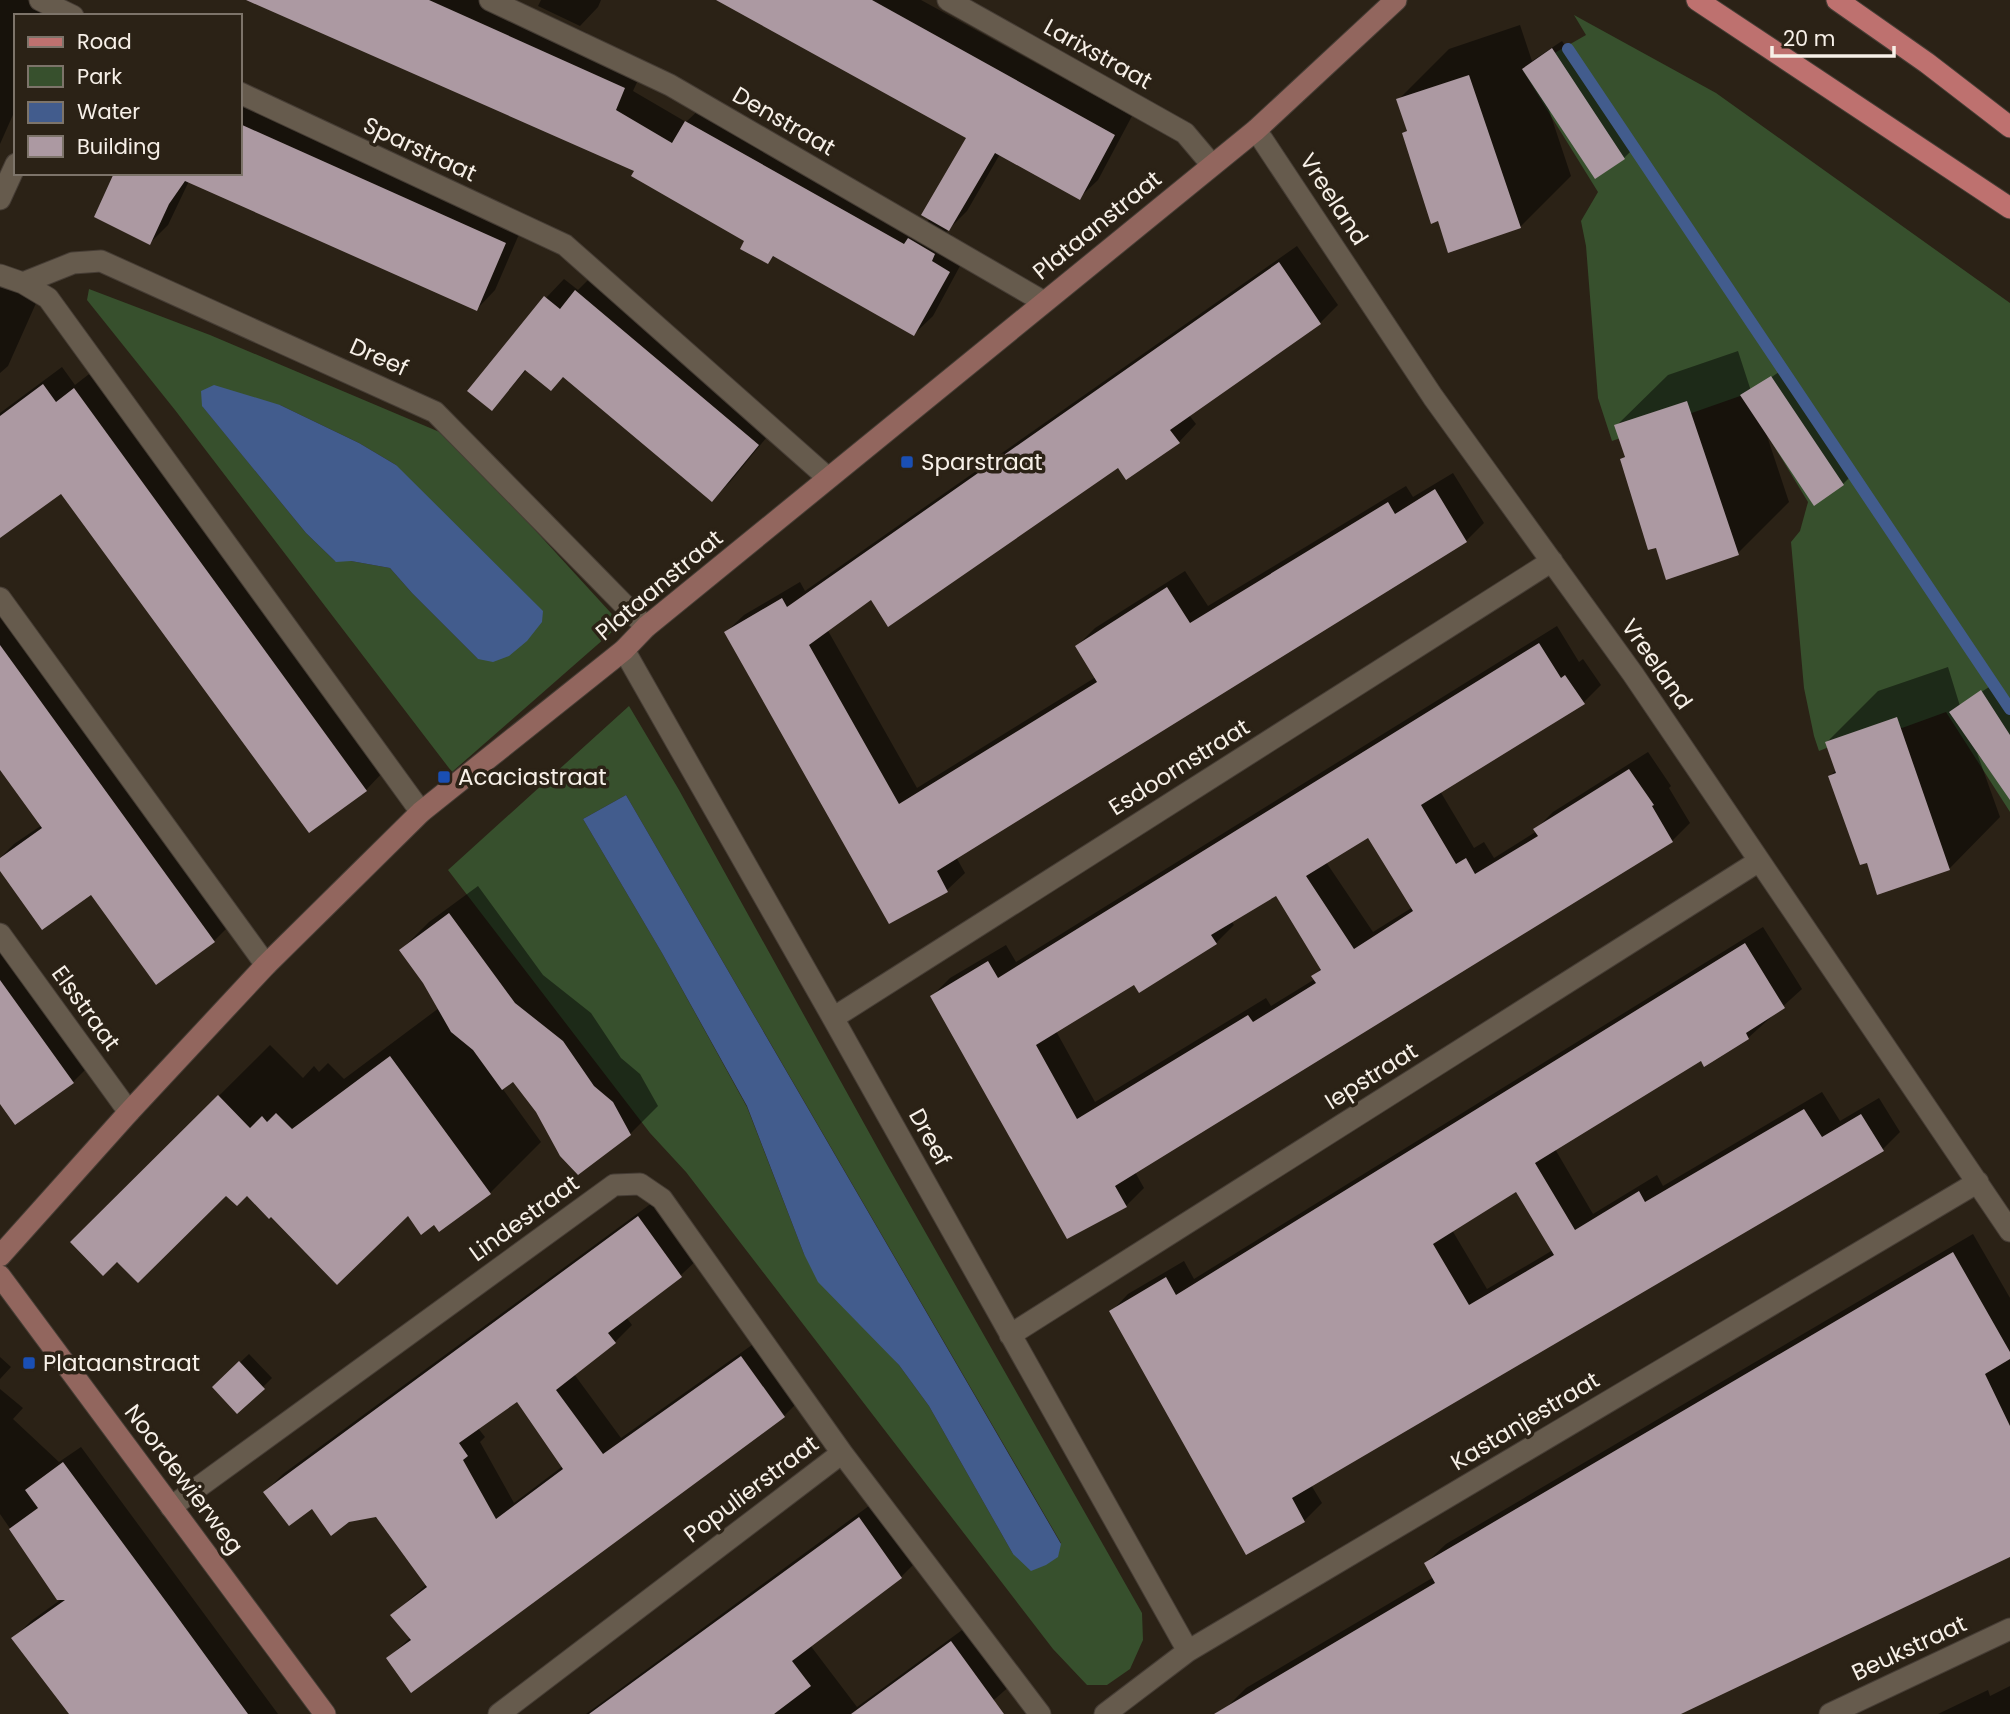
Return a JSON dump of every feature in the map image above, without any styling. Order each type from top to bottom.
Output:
[{"type":"main road","points":[[1697,0],[2010,208]]},
{"type":"main road","points":[[1837,0],[1927,63],[2010,127]]},
{"type":"street","points":[[40,0],[69,14]]},
{"type":"street","name":"Denstraat","points":[[490,0],[670,85],[1044,302]]},
{"type":"street","name":"Larixstraat","points":[[948,0],[1185,133],[1212,165]]},
{"type":"street","name":"Plataanstraat","points":[[0,1256],[266,965],[421,813],[624,650],[646,627],[1256,130],[1396,0]]},
{"type":"street","name":"Sparstraat","points":[[242,94],[565,245],[828,478]]},
{"type":"street","name":"Vreeland","points":[[1256,130],[1433,397],[1633,674],[2010,1231]]},
{"type":"street","points":[[0,200],[14,168]]},
{"type":"street","name":"Dreef","points":[[23,283],[73,263],[101,261],[435,412],[646,627]]},
{"type":"street","points":[[0,275],[23,283],[48,298],[421,813]]},
{"type":"street","name":"Esdoornstraat","points":[[833,1018],[1552,561]]},
{"type":"street","points":[[0,598],[266,965]]},
{"type":"street","name":"Dreef","points":[[624,650],[1188,1651]]},
{"type":"street","name":"Iepstraat","points":[[1010,1335],[1759,861]]},
{"type":"street","name":"Elsstraat","points":[[0,934],[129,1112]]},
{"type":"street","name":"Kastanjestraat","points":[[1105,1714],[1136,1706],[1188,1651],[1978,1182]]},
{"type":"street","name":"Lindestraat","points":[[171,1507],[614,1185],[640,1184],[662,1199],[842,1453]]},
{"type":"street","name":"Noordewierweg","points":[[0,1276],[325,1714]]},
{"type":"street","name":"Populierstraat","points":[[499,1714],[842,1453],[1040,1714]]},
{"type":"street","name":"Beukstraat","points":[[1830,1714],[2010,1629]]},
{"type":"green space","points":[[1574,15],[1716,93],[2010,303],[2010,812],[1946,712],[1902,728],[1892,722],[1819,751],[1804,688],[1791,542],[1800,531],[1808,502],[1743,395],[1612,441],[1598,398],[1586,246],[1581,221],[1598,192],[1523,71],[1586,35]]},
{"type":"green space","points":[[89,289],[210,335],[449,436],[621,624],[452,772],[175,410],[87,300]],"holes":[[[280,405],[359,443],[396,465],[478,659],[390,568],[335,561],[306,533],[203,407]]]},
{"type":"green space","points":[[629,706],[679,790],[886,1163],[1142,1613],[1143,1640],[1130,1669],[1107,1685],[1087,1685],[1053,1649],[686,1172],[650,1133],[448,870]],"holes":[[[626,795],[1061,1543],[1013,1554],[929,1406],[899,1365],[804,1254],[747,1107],[662,953],[583,819]]]},
{"type":"water","points":[[214,385],[280,405],[359,443],[396,465],[543,611],[542,622],[527,641],[509,656],[493,662],[478,659],[390,568],[351,561],[336,562],[306,533],[202,406],[201,391]]},
{"type":"water","points":[[626,795],[1061,1544],[1058,1557],[1046,1565],[1031,1571],[1013,1554],[929,1406],[899,1365],[818,1282],[804,1254],[747,1106],[662,953],[583,819]]},
{"type":"building","points":[[246,0],[429,0],[625,88],[616,110],[672,143],[685,121],[904,244],[908,238],[935,254],[932,261],[950,272],[914,336],[773,256],[768,264],[740,249],[744,241],[631,176],[634,171]]},
{"type":"building","points":[[716,0],[872,0],[1115,135],[1080,200],[995,153],[949,231],[921,215],[966,138]]},
{"type":"building","points":[[1552,48],[1625,159],[1595,179],[1522,69]]},
{"type":"building","points":[[1469,75],[1521,228],[1448,253],[1438,221],[1431,224],[1402,133],[1407,131],[1396,99]]},
{"type":"building","points":[[242,125],[506,243],[477,311],[185,181],[169,204],[150,245],[94,217],[113,175],[242,175]]},
{"type":"building","points":[[1279,262],[1321,324],[1170,430],[1180,443],[1126,480],[1118,468],[888,627],[871,600],[809,645],[899,804],[1097,682],[1075,646],[1167,587],[1190,623],[1388,502],[1395,514],[1435,489],[1467,542],[937,871],[948,892],[889,924],[724,632],[782,598],[787,607]]},
{"type":"building","points":[[575,290],[759,445],[712,502],[563,377],[551,391],[525,370],[492,411],[467,391],[544,296],[560,309]]},
{"type":"building","points":[[1771,376],[1844,485],[1814,506],[1740,395]]},
{"type":"building","points":[[43,384],[56,402],[74,388],[367,791],[309,833],[61,494],[0,538],[0,416]]},
{"type":"building","points":[[1687,401],[1739,555],[1666,580],[1656,548],[1648,550],[1620,459],[1625,457],[1614,425]]},
{"type":"building","points":[[1539,643],[1561,678],[1565,675],[1585,704],[1421,805],[1456,864],[1466,858],[1475,874],[1538,836],[1533,829],[1629,769],[1654,805],[1652,806],[1673,842],[1115,1186],[1127,1207],[1067,1239],[930,996],[988,961],[998,978]],"holes":[[[1368,838],[1413,911],[1354,949],[1306,876]],[[1276,896],[1321,970],[1311,976],[1316,983],[1253,1022],[1248,1015],[1077,1119],[1036,1045],[1134,985],[1139,993],[1217,944],[1211,935]]]},
{"type":"building","points":[[0,645],[215,942],[156,985],[91,895],[42,930],[0,871],[0,858],[42,828],[0,770]]},
{"type":"building","points":[[1981,690],[2010,735],[2010,800],[1949,712]]},
{"type":"building","points":[[1897,717],[1950,870],[1877,895],[1867,863],[1860,865],[1828,776],[1836,773],[1825,742]]},
{"type":"building","points":[[449,913],[515,1003],[563,1041],[594,1086],[613,1102],[631,1135],[578,1175],[560,1156],[536,1112],[513,1082],[502,1090],[473,1050],[451,1032],[423,983],[399,950]]},
{"type":"building","points":[[1745,943],[1785,1008],[1746,1033],[1749,1039],[1704,1067],[1701,1061],[1535,1163],[1575,1230],[1639,1191],[1645,1202],[1804,1109],[1822,1137],[1861,1114],[1884,1151],[1292,1498],[1305,1522],[1246,1555],[1109,1311],[1166,1277],[1176,1295]],"holes":[[[1516,1192],[1554,1255],[1469,1305],[1433,1244]]]},
{"type":"building","points":[[0,980],[74,1083],[15,1125],[0,1104]]},
{"type":"building","points":[[390,1056],[491,1194],[439,1232],[434,1225],[421,1235],[408,1216],[337,1285],[247,1196],[237,1206],[226,1196],[138,1283],[117,1262],[103,1276],[70,1242],[218,1095],[250,1128],[262,1116],[267,1122],[276,1113],[292,1129]]},
{"type":"building","points":[[638,1216],[682,1277],[608,1333],[616,1343],[556,1390],[603,1454],[741,1356],[785,1417],[411,1693],[386,1658],[411,1640],[390,1615],[427,1587],[376,1517],[349,1522],[331,1536],[312,1509],[289,1526],[263,1492]],"holes":[[[517,1402],[563,1469],[496,1519],[463,1460],[468,1456],[459,1443]]]},
{"type":"building","points":[[1953,1252],[2010,1352],[2010,1359],[1985,1374],[2010,1426],[2010,1557],[1681,1714],[1214,1714],[1435,1583],[1424,1563]]},
{"type":"building","points":[[239,1361],[265,1389],[237,1414],[212,1387]]},
{"type":"building","points":[[63,1462],[248,1714],[69,1714],[11,1638],[65,1600],[57,1600],[9,1529],[38,1508],[25,1490]]},
{"type":"building","points":[[859,1517],[902,1578],[792,1661],[811,1686],[774,1714],[589,1714]]},
{"type":"building","points":[[951,1641],[1004,1714],[851,1714],[914,1668]]},
{"type":"waterway","points":[[1568,49],[2010,709]]},
{"type":"place","name":"Sparstraat","points":[[907,462]]},
{"type":"place","name":"Acaciastraat","points":[[444,777]]},
{"type":"place","name":"Plataanstraat","points":[[29,1363]]}]
